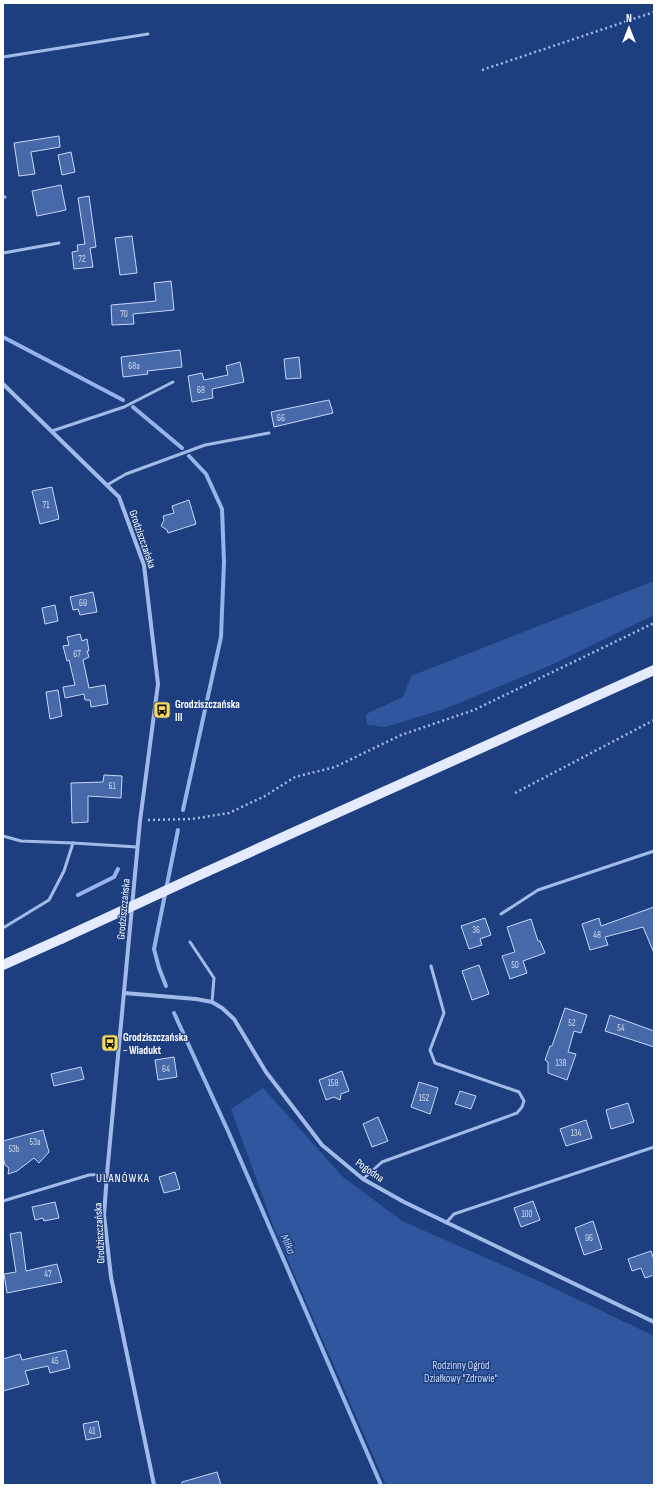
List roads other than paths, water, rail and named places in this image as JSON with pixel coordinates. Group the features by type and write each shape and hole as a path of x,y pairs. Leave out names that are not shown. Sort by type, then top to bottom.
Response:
{"main road":[{"path":"3,965 654,670"}],"street":[{"name":"Grodziszczańska","path":"3,384 119,497 144,565 158,684 137,847 104,1215 111,1277 154,1485"},
{"name":"Pogodna","path":"124,994 196,999 212,1002 222,1008 234,1019 266,1072 322,1145 363,1179 446,1223 654,1322"}],"lane":[{"path":"3,56 148,34"},
{"path":"3,253 59,243"},
{"path":"52,431 124,407 173,382"},
{"path":"107,485 126,474 205,445 269,432"},
{"path":"3,836 21,841 137,847"},
{"path":"3,928 49,900 64,871 73,843"},
{"path":"501,914 538,890 654,851"},
{"path":"190,942 214,978 212,1002"},
{"path":"363,1179 382,1162 517,1113 522,1107 524,1101 519,1092 435,1063 430,1050 444,1013 431,966"},
{"path":"446,1223 454,1214 654,1147"},
{"path":"3,1202 89,1175 107,1174"}],"waterway":[{"path":"3,337 123,400"},
{"path":"133,407 182,448"},
{"path":"183,810 221,637 224,562 222,509 206,474 189,456"},
{"path":"166,986 154,949 178,830"},
{"path":"78,895 114,877 118,869"},
{"name":"Miłka","path":"174,1013 228,1131 381,1485"}],"place":[{"name":"Grodziszczańska III","path":"162,710"},
{"name":"Grodziszczańska - Wiadukt","path":"110,1043"}],"district":[{"name":"ULANÓWKA","path":"123,1178"}],"park label":[{"name":"Rodzinny Ogród Działkowy \"Zdrowie\"","path":"461,1371"}]}
